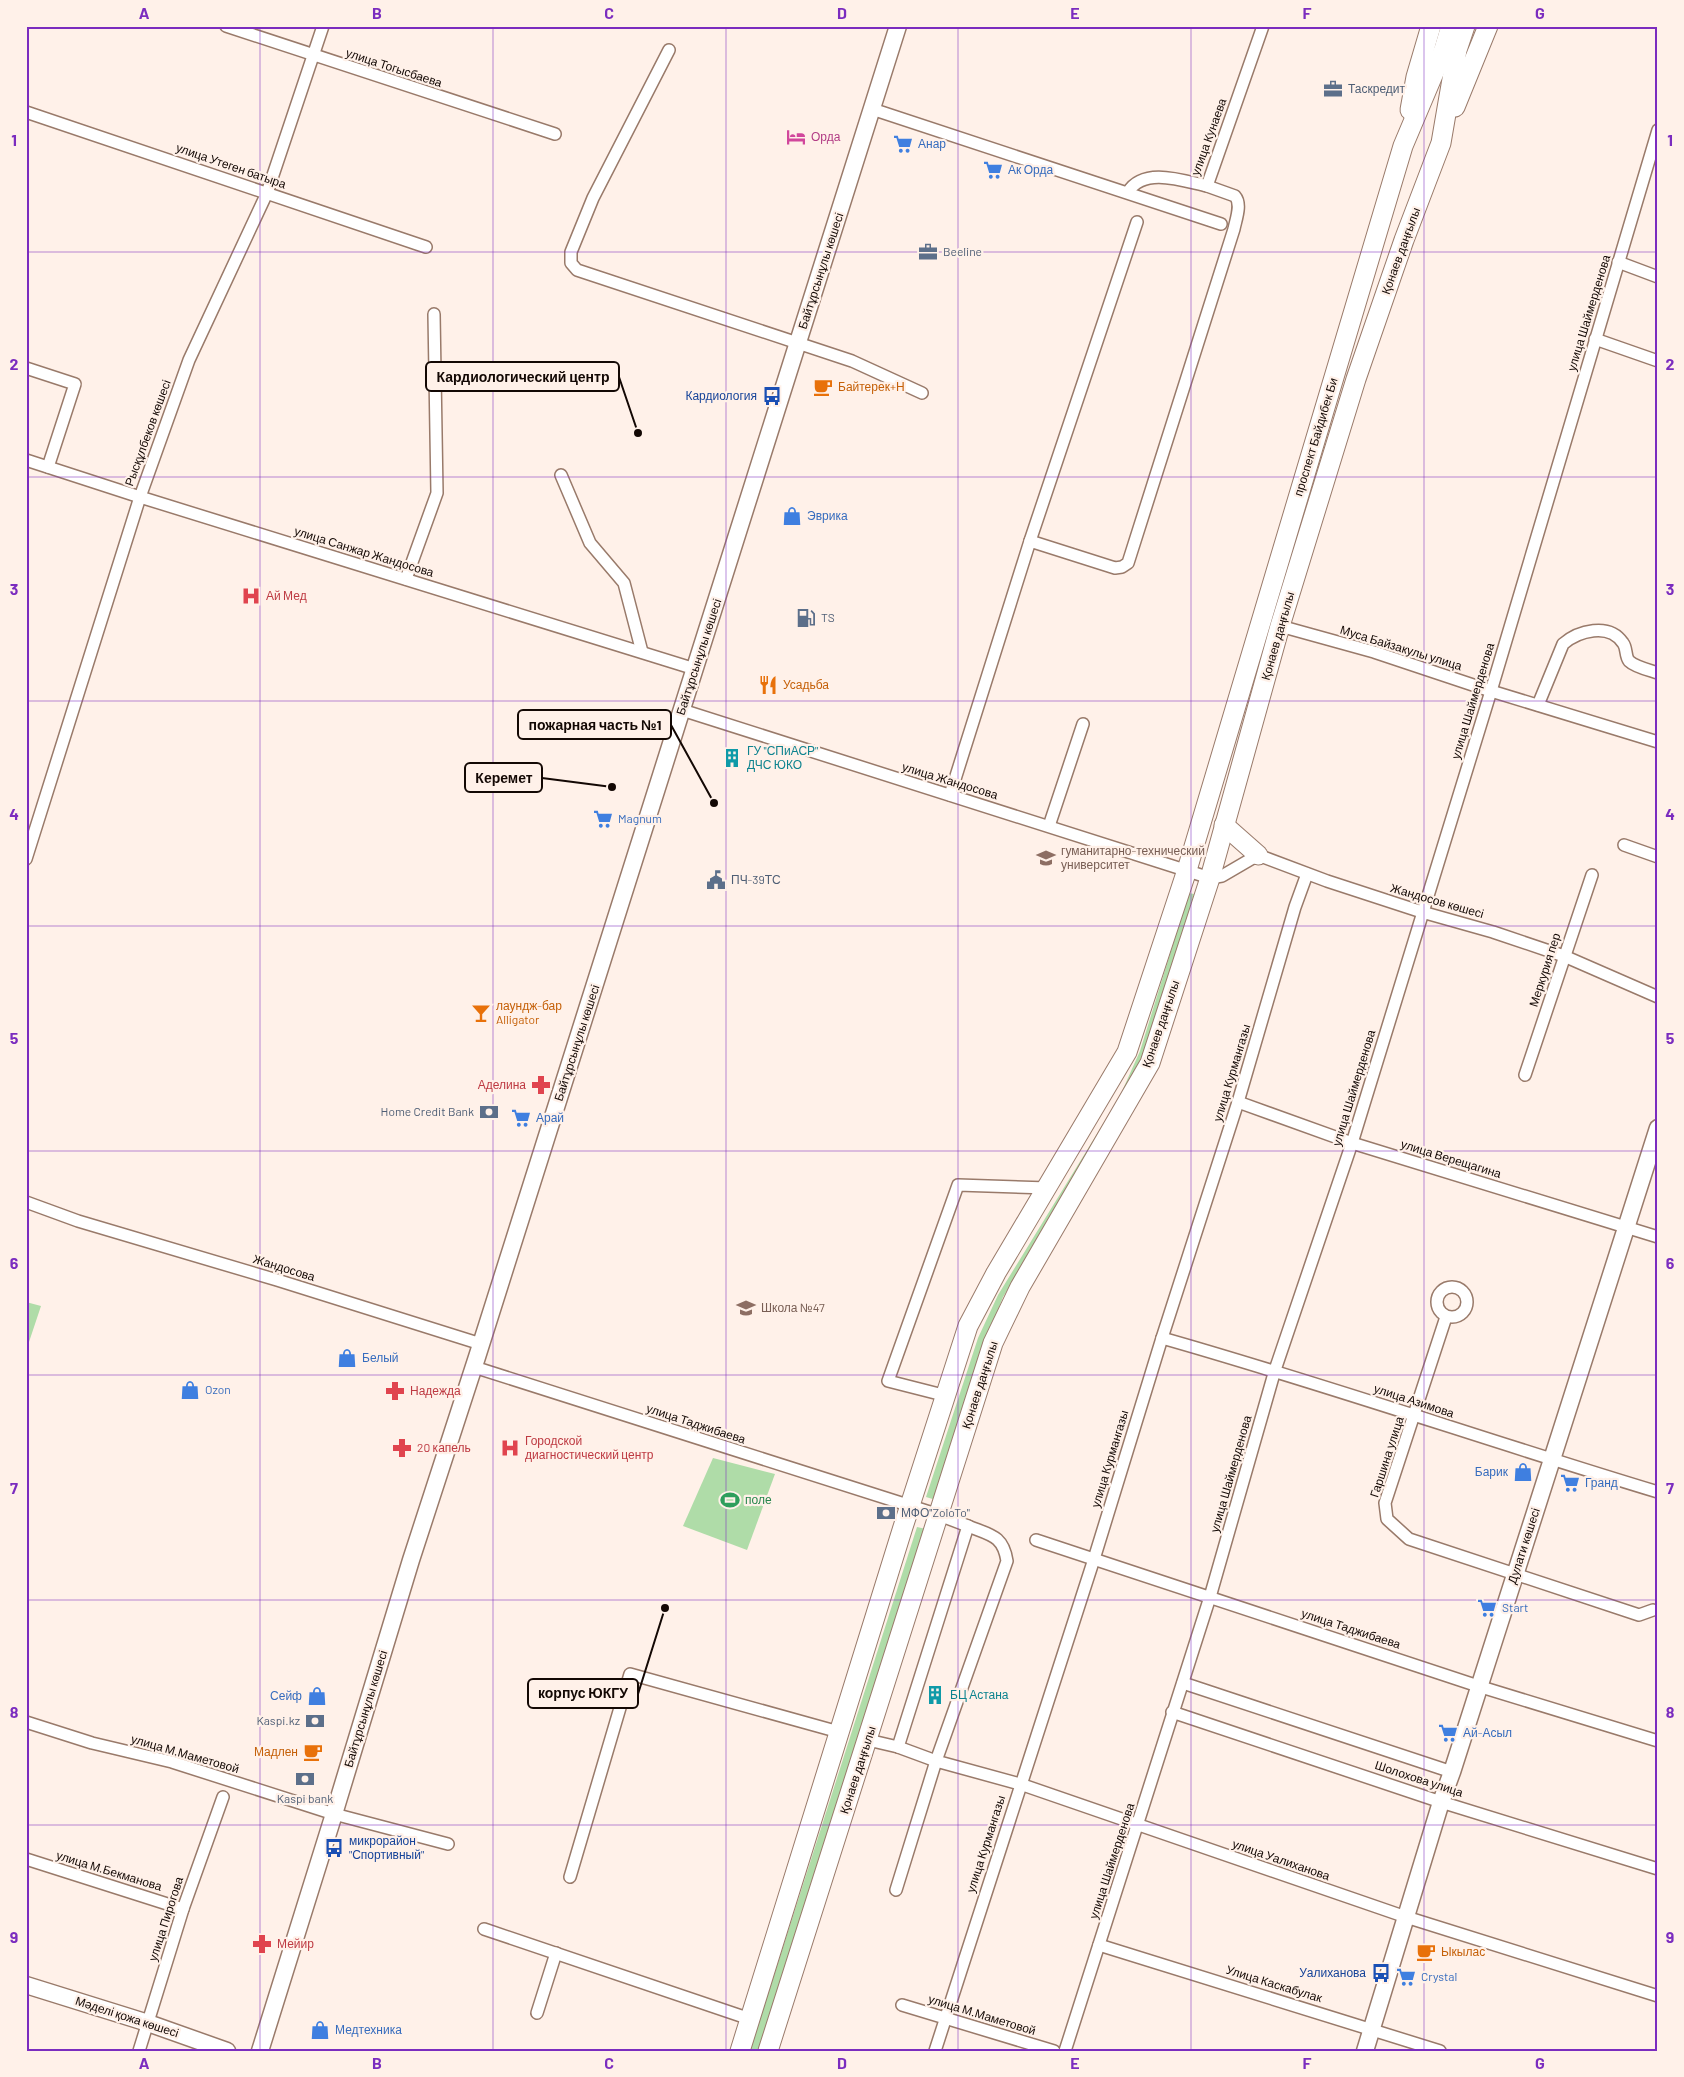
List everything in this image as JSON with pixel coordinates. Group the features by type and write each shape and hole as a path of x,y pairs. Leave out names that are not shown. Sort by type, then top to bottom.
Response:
{"main road":[{"name":"Байтұрсынұлы көшесі","path":"260,2051 411,1560 474,1367 898,26"},
{"path":"1403,146 1416,77 1431,26"},
{"name":"проспект Байдибек Би","path":"1193,852 1403,146 1444,49 1451,26"},
{"name":"Қонаев даңғылы","path":"768,2051 993,1343 1020,1287 1150,1063 1210,878 1280,626 1356,379 1404,240 1441,143 1457,50 1465,26"},
{"path":"1441,143 1488,26"},
{"path":"1224,825 1258,855"},
{"name":"Қонаев даңғылы","path":"740,2051 968,1326 996,1273 1127,1052 1193,852"},
{"name":"Дулати көшесі","path":"1364,2051 1441,1802 1516,1574 1658,1128"},
{"name":"Мәделі қожа көшесі","path":"26,1985 148,2023 227,2051"}],"street":[{"name":"улица Тогысбаева","path":"226,26 555,134"},
{"name":"Рысқұлбеков көшесі","path":"26,859 140,498 189,360 267,193 322,26"},
{"name":"улица Кунаева","path":"1130,189 1144,180 1166,177 1207,186 1263,26"},
{"path":"669,50 593,198 571,252 571,263 577,270 852,361 922,394"},
{"path":"872,109 1130,189 1221,224"},
{"name":"улица Утеген батыра","path":"26,112 426,247"},
{"name":"улица Шаймерденова","path":"1065,2051 1210,1597 1275,1370 1352,1143 1491,691 1658,130"},
{"path":"1030,541 1115,568 1122,567 1128,563 1234,229 1239,204 1238,199 1235,196 1207,186"},
{"path":"950,795 1030,541 1137,222"},
{"path":"1618,262 1658,277"},
{"path":"406,579 437,493 434,314"},
{"path":"1596,339 1658,361"},
{"path":"26,368 75,384 48,467"},
{"name":"улица Санжар Жандосова","path":"26,460 140,498 695,668"},
{"path":"561,475 590,543 624,583 642,652"},
{"name":"Муса Байзакулы улица","path":"1280,626 1374,652 1538,706 1658,742"},
{"path":"1538,706 1563,644 1582,633 1604,632 1613,635 1625,645 1627,659 1631,663 1658,673"},
{"name":"улица Жандосова","path":"682,710 1210,878"},
{"path":"1049,826 1083,724"},
{"path":"1624,844 1658,857"},
{"path":"1210,878 1222,876 1258,855"},
{"name":"Жандосов көшесі","path":"1258,855 1307,874 1422,912 1494,932 1564,956 1658,997"},
{"name":"улица Курмангазы","path":"935,2051 1094,1559 1162,1338 1238,1102 1307,874"},
{"name":"Меркурия пер","path":"1525,1075 1592,875"},
{"name":"улица Верещагина","path":"1238,1102 1352,1143 1658,1238"},
{"path":"947,1396 888,1381 958,1185 1048,1188"},
{"name":"Жандосова","path":"26,1202 78,1221 277,1280 480,1344"},
{"name":"Гаршина улица","path":"1446,1317 1385,1503 1387,1519 1409,1539 1516,1574"},
{"name":"улица Азимова","path":"1162,1338 1275,1370 1552,1460 1658,1492"},
{"name":"улица Таджибаева","path":"474,1367 939,1515 1000,1539 1005,1548 1007,1561 936,1761"},
{"path":"898,1747 968,1526"},
{"name":"улица Таджибаева","path":"1036,1540 1478,1686 1658,1741"},
{"path":"1516,1574 1639,1615 1653,1610"},
{"path":"570,1877 630,1674 839,1732"},
{"name":"Шолохова улица","path":"1183,1683 1452,1772"},
{"name":"Шолохова улица","path":"1172,1712 1441,1802 1658,1869"},
{"name":"улица М.Маметовой","path":"26,1722 92,1743 172,1762 334,1814 448,1844"},
{"name":"улица Уалиханова","path":"868,1740 898,1747 936,1761 1020,1784 1406,1918 1658,1996"},
{"path":"896,1890 936,1761"},
{"name":"улица Пирогова","path":"139,2051 183,1908 223,1797"},
{"name":"улица М.Бекманова","path":"26,1859 183,1908"},
{"path":"484,1929 750,2019"},
{"name":"Улица Каскабулак","path":"1099,1945 1440,2051"},
{"path":"537,2012 556,1953"},
{"name":"улица М.Маметовой","path":"902,2005 1054,2051"}],"green space":[{"path":"1189,893 1194,894 1145,1053 1123,1100 1003,1297 986,1340 936,1500 926,1497 978,1338 998,1295 1119,1098 1140,1051"},
{"path":"26,1302 41,1306 26,1351"},
{"name":"поле","path":"713,1458 775,1474 747,1550 683,1526"},
{"path":"917,1527 926,1529 759,2051 750,2051"}],"place":[{"name":"Таскредит","path":"1333,89"},
{"name":"Орда","path":"796,137"},
{"name":"Анар","path":"903,144"},
{"name":"Ак Орда","path":"993,170"},
{"name":"Beeline","path":"928,252"},
{"name":"Байтерек+Н","path":"823,387"},
{"name":"Кардиология","path":"772,396"},
{"name":"Кардиологический центр","path":"638,433"},
{"name":"Эврика","path":"792,516"},
{"name":"Ай Мед","path":"251,596"},
{"name":"TS","path":"806,618"},
{"name":"Усадьба","path":"768,685"},
{"name":"ГУ \"СПиАСР\" ДЧС ЮКО","path":"732,758"},
{"name":"Керемет","path":"612,787"},
{"name":"пожарная часть №1","path":"714,803"},
{"name":"Magnum","path":"603,819"},
{"name":"гуманитарно-технический университет","path":"1046,858"},
{"name":"ПЧ-39ТС","path":"716,880"},
{"name":"лаундж-бар Alligator","path":"481,1013"},
{"name":"Аделина","path":"541,1085"},
{"name":"Home Credit Bank","path":"489,1112"},
{"name":"Арай","path":"521,1118"},
{"name":"Школа №47","path":"746,1308"},
{"name":"Белый","path":"347,1358"},
{"name":"Ozon","path":"190,1390"},
{"name":"Надежда","path":"395,1391"},
{"name":"20 капель","path":"402,1448"},
{"name":"Городской диагностический центр","path":"510,1448"},
{"name":"Барик","path":"1523,1472"},
{"name":"Гранд","path":"1570,1483"},
{"name":"поле","path":"730,1500"},
{"name":"МФО\"ZoloTo\"","path":"886,1513"},
{"name":"корпус ЮКГУ","path":"665,1608"},
{"name":"Start","path":"1487,1608"},
{"name":"БЦ Астана","path":"935,1695"},
{"name":"Сейф","path":"317,1696"},
{"name":"Kaspi.kz","path":"315,1721"},
{"name":"Ай-Асыл","path":"1448,1733"},
{"name":"Мадлен","path":"313,1752"},
{"name":"Kaspi bank","path":"305,1779"},
{"name":"микрорайон \"Спортивный\"","path":"334,1848"},
{"name":"Мейир","path":"262,1944"},
{"name":"Ыкылас","path":"1426,1952"},
{"name":"Уалиханова","path":"1381,1973"},
{"name":"Crystal","path":"1406,1977"},
{"name":"Медтехника","path":"320,2030"}]}
